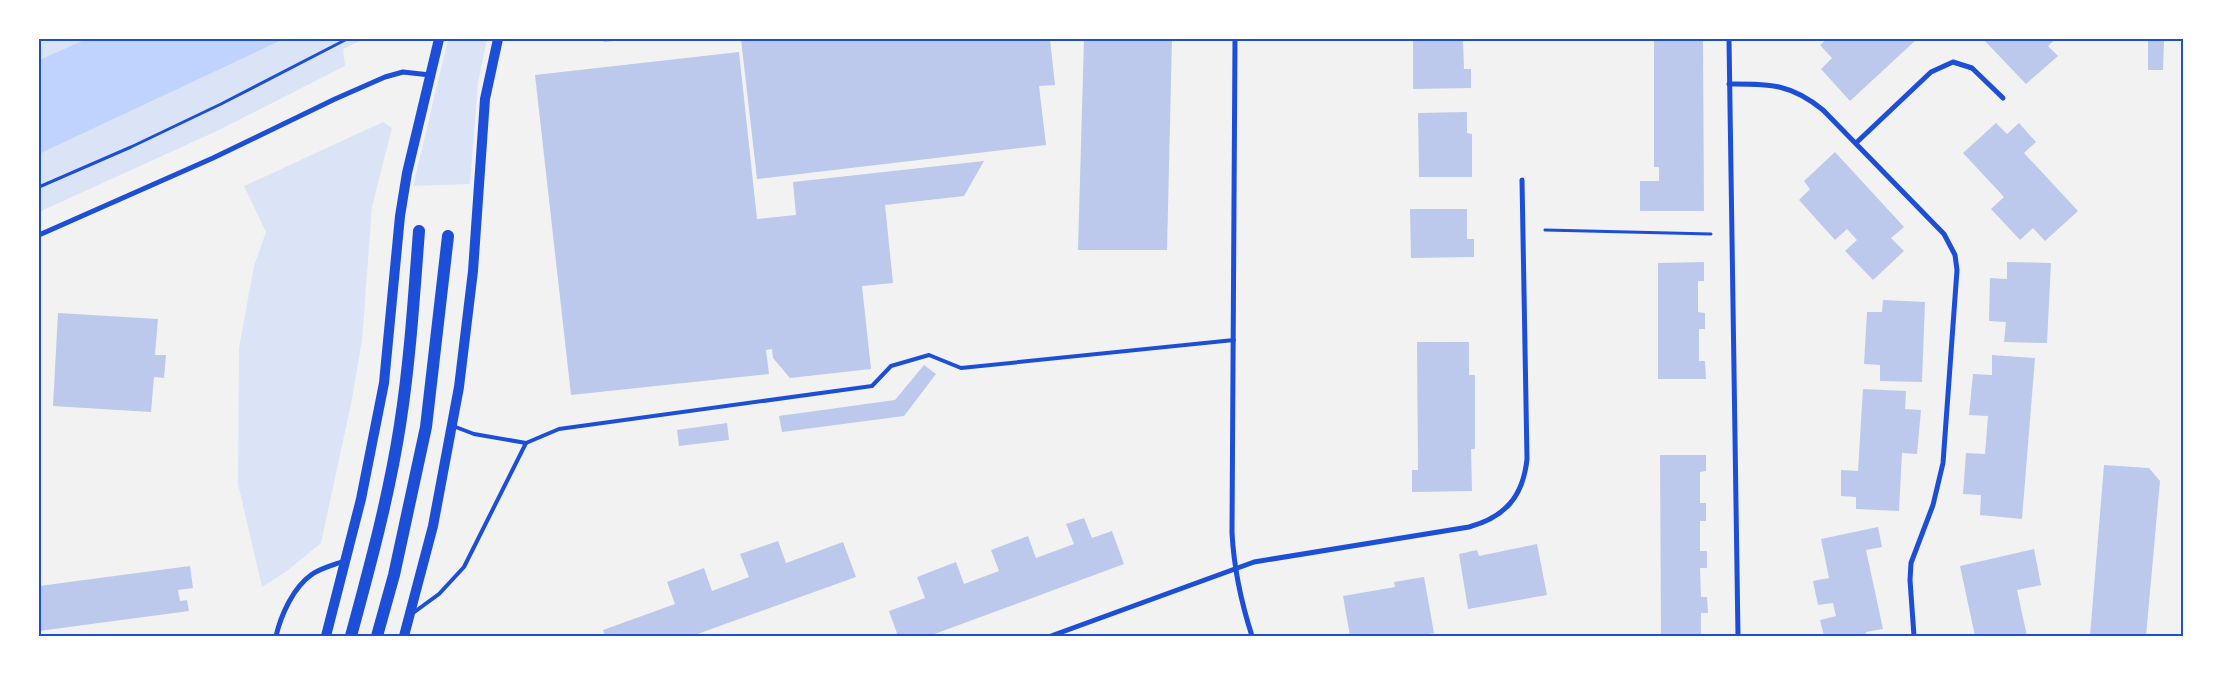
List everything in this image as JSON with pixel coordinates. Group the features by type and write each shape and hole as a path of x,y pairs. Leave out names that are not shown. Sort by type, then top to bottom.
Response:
{"main road":[{"path":"326,636 361,499 384,383 400,216 407,173 439,39"},
{"path":"404,636 433,526 453,426 473,272 485,99 498,39"},
{"path":"352,636 389,487 400,426 410,358 419,232"},
{"path":"377,636 394,576 426,427 448,236"}],"street":[{"path":"1235,39 1232,516 1234,570 1252,636"},
{"path":"1729,39 1738,636"},
{"path":"1856,143 1931,72 1953,62 1972,68 2003,98"},
{"path":"39,235 213,158 385,77 403,72 431,75"},
{"path":"1729,84 1771,84 1796,91 1823,110 1944,234 1955,255 1957,270 1943,463 1933,505 1911,563 1910,580 1914,636"},
{"path":"1051,636 1268,559 1469,527 1486,522 1500,514 1511,503 1520,488 1526,473 1527,459 1522,180"},
{"path":"276,636 287,606 298,589 312,574 345,561"}],"lane":[{"path":"453,426 474,434 526,442 559,429 872,386 891,366 929,355 962,368 1234,340"},
{"path":"409,616 439,594 464,567 526,442"}],"path":[{"path":"39,187 131,148 212,109 347,39"},
{"path":"1523,230 1732,235"}],"shaded area":[{"path":"39,39 86,39 39,60"},
{"path":"284,39 364,39 343,49 345,66 217,131 39,212 39,154"},
{"path":"448,39 487,39 478,83 470,184 413,186"},
{"path":"383,122 392,128 372,207 362,340 351,404 321,543 287,571 262,587 238,484 239,348 254,266 266,232 244,186"}],"water":[{"path":"86,39 284,39 39,154 39,60"}],"building":[{"path":"597,39 622,39 622,40 605,42"},
{"path":"741,39 1050,39 1055,85 1039,86 1046,145 757,179"},
{"path":"1084,39 1172,39 1167,250 1078,250"},
{"path":"1413,39 1463,39 1464,69 1471,69 1471,88 1413,89"},
{"path":"1654,39 1703,39 1704,211 1640,211 1640,181 1659,181 1659,167 1654,167"},
{"path":"1827,39 1917,39 1850,101 1821,69 1832,58 1820,45"},
{"path":"1983,39 2056,39 2048,46 2058,56 2026,84"},
{"path":"2148,41 2164,41 2163,70 2148,70"},
{"path":"739,52 757,219 796,215 793,182 984,161 964,196 885,205 893,283 862,286 871,369 790,378 773,358 772,349 766,350 769,374 571,395 535,75"},
{"path":"1467,112 1467,133 1472,134 1472,177 1419,177 1418,113"},
{"path":"1996,123 2007,134 2019,123 2036,142 2024,153 2078,211 2045,241 2033,228 2020,240 1991,209 2004,197 1963,153"},
{"path":"1835,152 1904,227 1891,238 1904,251 1873,280 1845,251 1857,240 1847,229 1835,240 1799,200 1810,189 1804,181"},
{"path":"1410,209 1467,209 1467,239 1474,239 1474,257 1411,258"},
{"path":"1704,262 1704,281 1698,281 1698,312 1705,313 1705,329 1699,329 1699,361 1705,361 1706,379 1658,379 1658,263"},
{"path":"2007,262 2051,263 2047,343 2004,342 2006,322 1989,321 1990,278 2007,279"},
{"path":"1883,300 1925,302 1922,382 1880,381 1880,365 1864,364 1867,312 1882,312"},
{"path":"58,313 158,319 155,355 166,355 164,378 154,377 151,412 53,406"},
{"path":"1417,342 1469,342 1469,375 1475,375 1475,449 1471,449 1472,491 1412,492 1412,470 1418,470"},
{"path":"1992,355 2035,358 2022,519 1980,515 1981,495 1963,494 1966,453 1985,454 1988,416 1969,415 1973,374 1992,375"},
{"path":"924,365 936,374 904,416 782,432 779,416 895,400"},
{"path":"1863,389 1906,391 1905,409 1921,410 1917,454 1902,453 1899,511 1856,509 1856,497 1841,496 1841,470 1858,471"},
{"path":"727,423 729,440 679,446 677,430"},
{"path":"1660,455 1706,455 1706,471 1700,472 1700,503 1706,503 1706,521 1700,521 1700,551 1707,551 1707,568 1700,568 1701,597 1707,597 1708,613 1701,613 1701,636 1661,636"},
{"path":"2104,465 2149,468 2160,481 2146,636 2090,636"},
{"path":"1084,518 1092,538 1112,531 1124,564 929,636 898,636 889,611 925,598 917,577 956,562 964,584 999,571 991,550 1028,536 1036,558 1074,544 1066,524"},
{"path":"1878,527 1882,547 1866,550 1883,629 1866,632 1867,636 1824,636 1820,620 1836,616 1833,603 1818,605 1813,581 1829,578 1821,539"},
{"path":"778,541 786,563 843,542 856,577 692,636 605,636 603,630 675,604 667,582 704,568 712,591 749,577 740,554"},
{"path":"1537,544 1547,595 1468,609 1459,554 1477,550 1479,556"},
{"path":"2034,549 2041,585 2017,590 2027,636 1975,636 1960,566"},
{"path":"190,566 193,588 178,590 180,601 187,600 189,611 39,631 39,586"},
{"path":"1424,577 1434,633 1417,636 1350,636 1343,596 1395,587 1394,582"}]}
